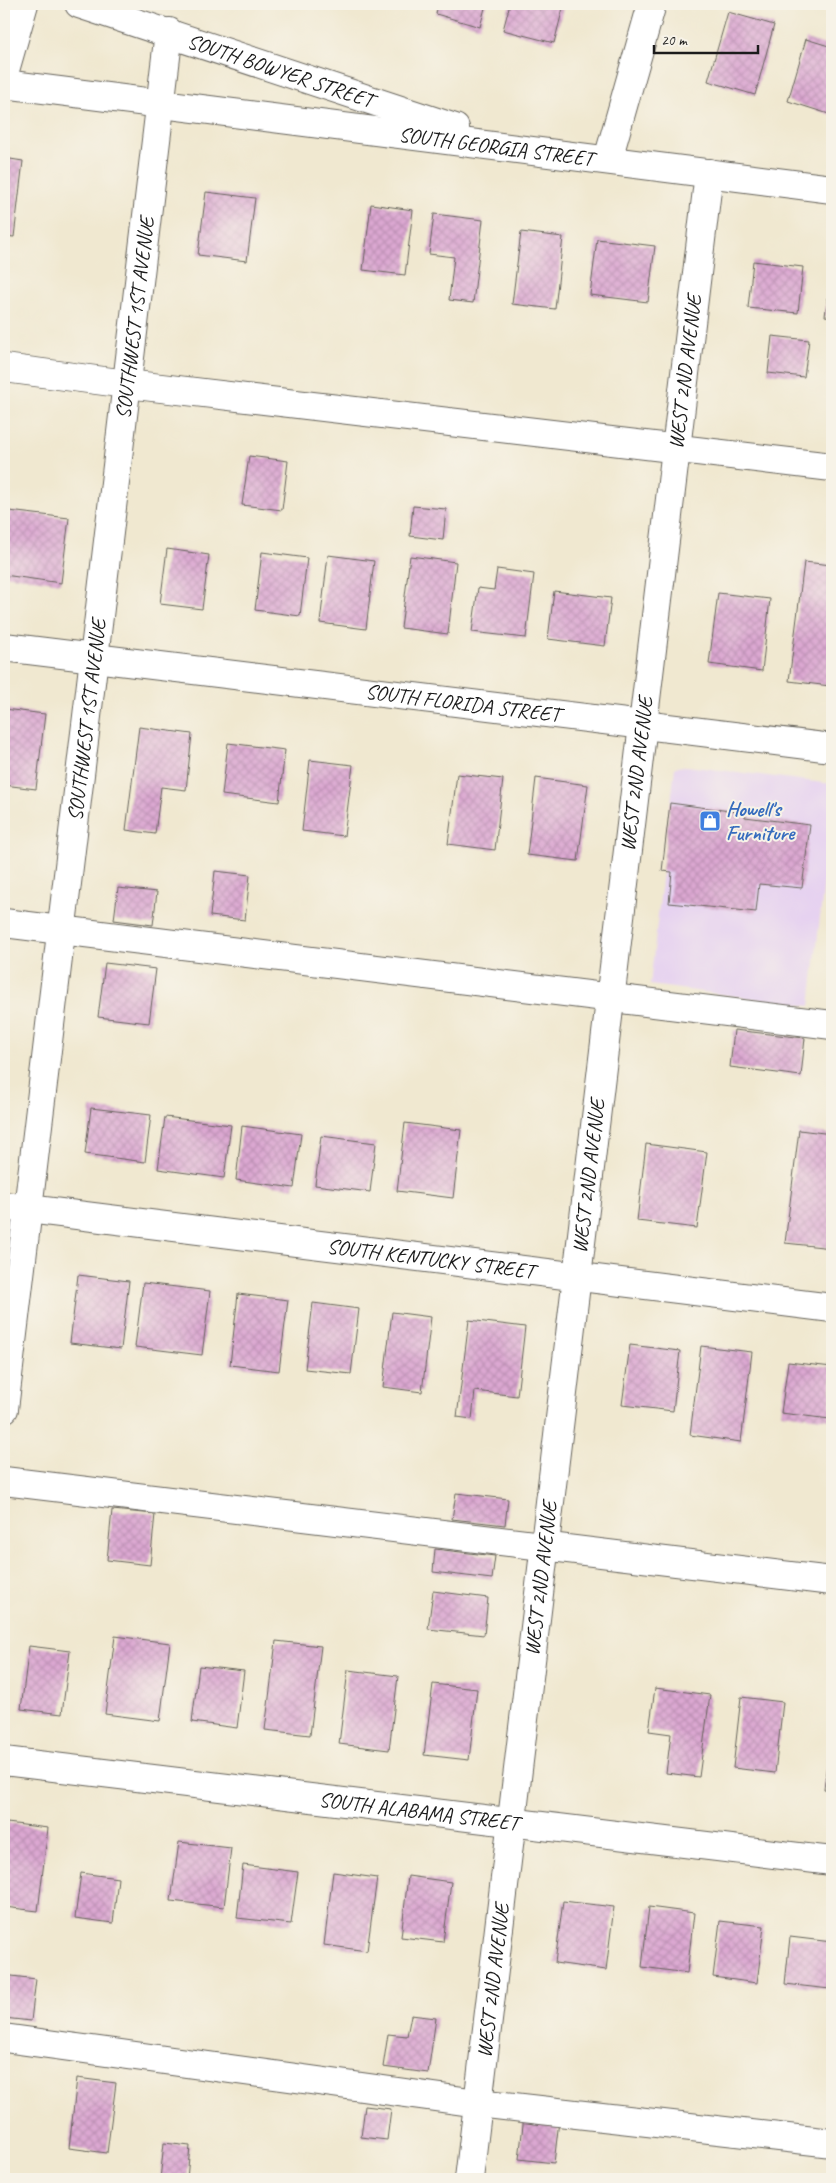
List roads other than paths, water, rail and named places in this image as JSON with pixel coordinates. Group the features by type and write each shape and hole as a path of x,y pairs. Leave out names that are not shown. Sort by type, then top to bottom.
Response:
{"street":[{"path":"4,74 24,4"},
{"name":"SOUTH BOWYER STREET","path":"79,4 169,32 512,147"},
{"path":"608,159 652,4"},
{"name":"SOUTHWEST 1ST AVENUE","path":"4,1409 16,1207 62,929 169,32"},
{"name":"SOUTH GEORGIA STREET","path":"4,84 608,159 832,189"},
{"name":"WEST 2ND AVENUE","path":"469,2179 578,1276 641,725 709,173"},
{"path":"4,368 832,467"},
{"name":"SOUTH FLORIDA STREET","path":"4,647 832,748"},
{"path":"4,923 610,996 832,1025"},
{"name":"SOUTH KENTUCKY STREET","path":"16,1207 832,1308"},
{"path":"4,1481 832,1581"},
{"name":"SOUTH ALABAMA STREET","path":"4,1761 832,1861"},
{"path":"4,2038 478,2103 832,2143"}],"place":[{"name":"Howell's Furniture","path":"710,821"}]}
